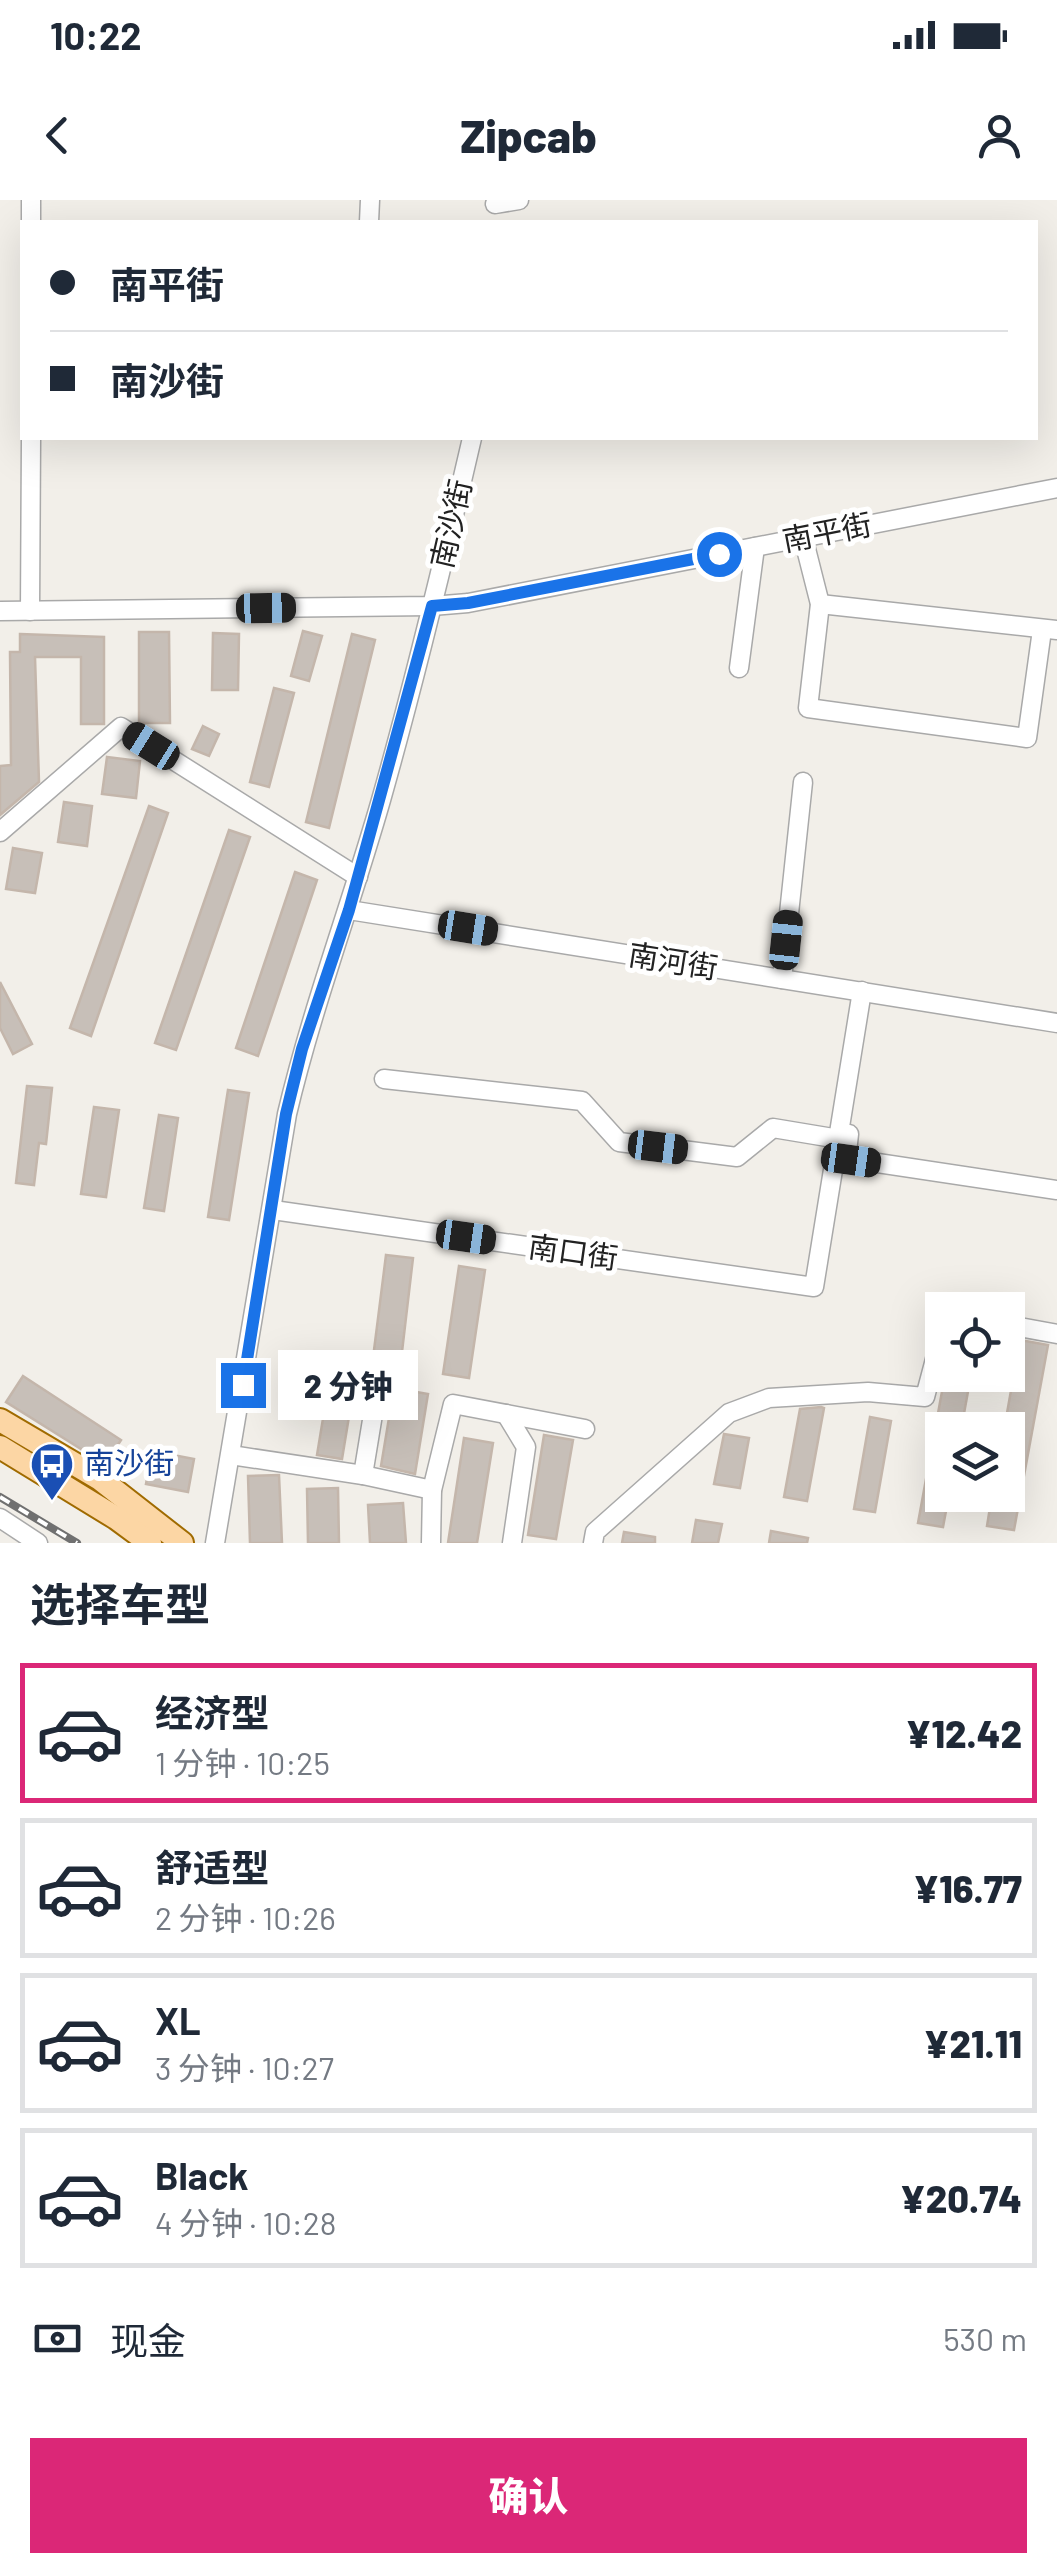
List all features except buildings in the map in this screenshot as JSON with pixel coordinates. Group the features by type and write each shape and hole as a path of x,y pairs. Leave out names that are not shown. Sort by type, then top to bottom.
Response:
{"main road":[{"path":"0,1420 100,1479 182,1543"},
{"path":"0,1447 150,1543"}],"street":[{"path":"495,209 519,200"},
{"path":"30,611 31,440"},
{"name":"南沙街","path":"215,1543 286,1114 302,1049 358,878 432,606 472,440"},
{"name":"南平街","path":"0,611 468,603 1057,488"},
{"path":"803,538 820,604 808,708 1027,738 1050,630 820,604"},
{"path":"739,668 755,547"},
{"path":"0,832 121,728 358,878"},
{"path":"782,979 803,782"},
{"name":"南河街","path":"349,910 1057,1023"},
{"path":"384,1079 582,1100 619,1142 737,1156 773,1128 839,1139 862,991"},
{"path":"850,1068 857,1082 846,1152 851,1160 1057,1190"},
{"name":"南口街","path":"273,1210 814,1287 839,1139"},
{"path":"1025,1328 1057,1334"},
{"path":"363,1475 378,1390"},
{"path":"593,1543 595,1532 729,1413 768,1398 868,1392 924,1397 925,1392"},
{"path":"432,1543 432,1490 452,1404 585,1429"},
{"path":"506,1414 526,1447 512,1543"},
{"path":"231,1455 432,1490"},
{"path":"0,1518 38,1543"}],"railway":[{"path":"0,1497 77,1543"}],"place":[{"name":"南沙街","path":"52,1502"}],"route":[{"path":"243,1385 286,1114 302,1049 382,797 432,606 468,603 719,554"}]}
